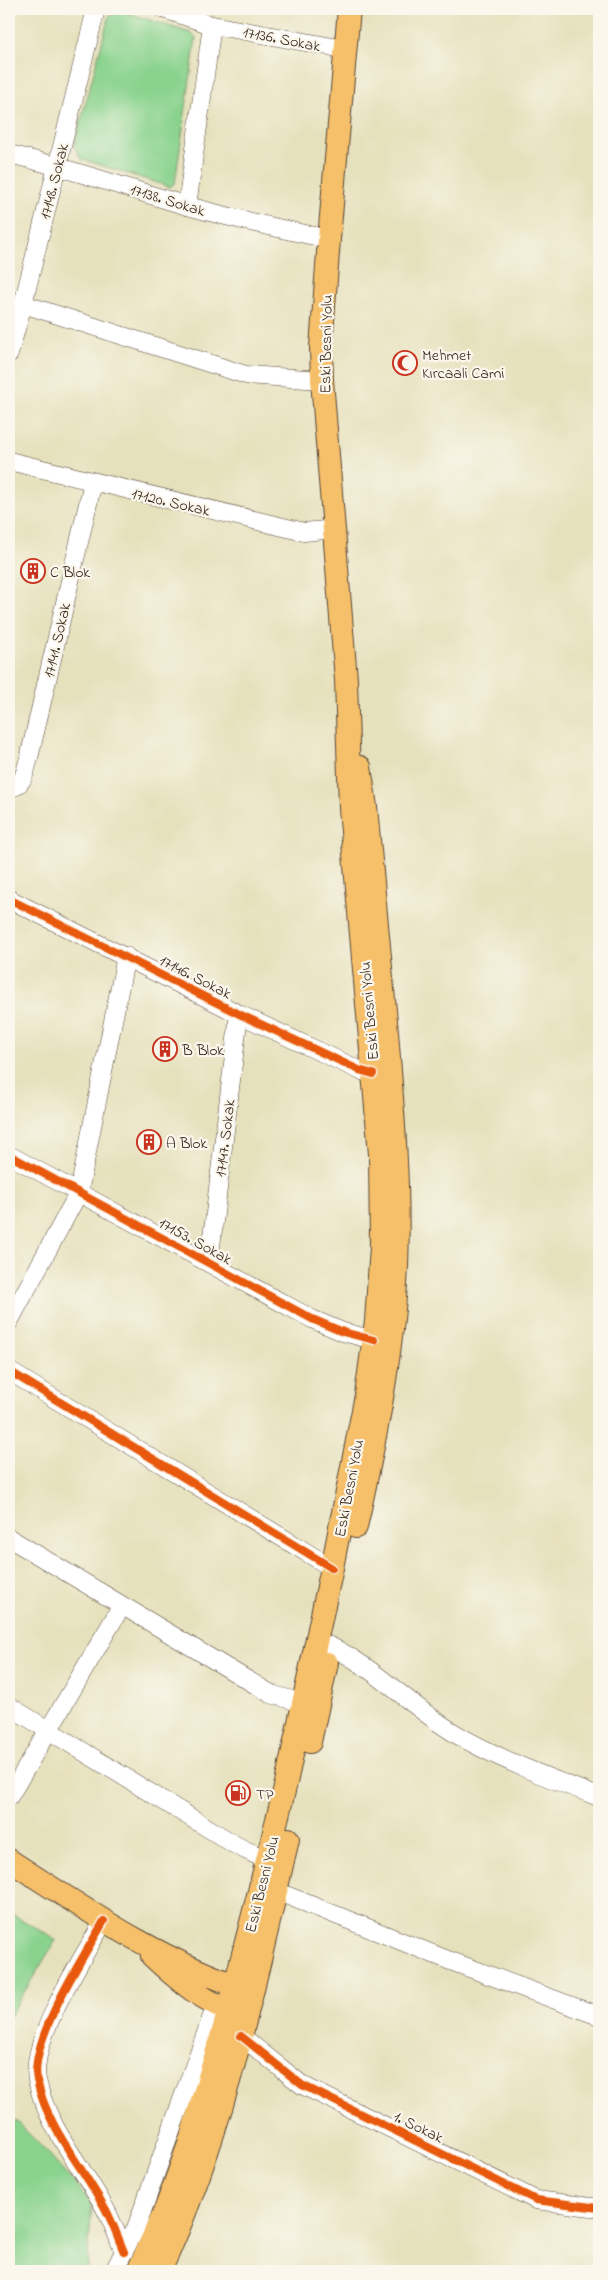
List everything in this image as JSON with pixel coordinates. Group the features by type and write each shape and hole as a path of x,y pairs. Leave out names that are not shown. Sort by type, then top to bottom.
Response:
{"main road":[{"name":"Eski Besni Yolu","path":"244,1988 267,1860 286,1784 363,1413 374,1340 379,1284 380,1154 350,808 346,680 321,347 348,9"},
{"name":"Eski Besni Yolu","path":"138,2271 178,2177 276,1891 383,1398 394,1304 398,1228 395,1134 366,807 346,680"},
{"path":"9,1860 132,1939 218,1980 244,1988"},
{"path":"132,1939 183,1985 233,2018"},
{"name":"Eski Besni Yolu","path":"160,2271 200,2175 233,2018"}],"street":[{"name":"17148. Sokak","path":"9,354 96,9"},
{"name":"17136. Sokak","path":"163,9 212,25 344,50"},
{"path":"187,206 212,25"},
{"name":"17138. Sokak","path":"9,154 57,165 187,206 257,225 329,239"},
{"path":"23,304 246,375 322,380"},
{"name":"17120. Sokak","path":"9,461 304,532 335,529"},
{"name":"17141. Sokak","path":"9,788 17,787 21,784 29,758 93,482"},
{"name":"17146. Sokak","path":"9,898 239,1014 359,1070 373,1074"},
{"path":"12,1310 79,1192 126,956"},
{"name":"17147. Sokak","path":"209,1263 239,1014"},
{"name":"17153. Sokak","path":"9,1155 312,1319 343,1332 374,1340"},
{"path":"9,1371 332,1568"},
{"path":"9,1538 271,1694 302,1703"},
{"path":"9,1797 121,1606"},
{"path":"330,1646 350,1656 410,1703 456,1734 494,1754 599,1797"},
{"path":"9,1706 237,1846 267,1860"},
{"path":"276,1891 448,1960 599,2016"},
{"path":"104,1921 53,2011 38,2060 37,2079 52,2122 107,2211 124,2252"},
{"path":"114,2271 136,2228 233,2018"},
{"name":"1. Sokak","path":"233,2018 302,2085 536,2200 599,2208"}],"green space":[{"path":"122,11 191,33 196,38 175,183 170,187 81,159 74,146 109,16"},
{"path":"9,1912 56,1940 9,2017"},
{"path":"9,2121 16,2121 49,2154 92,2204 87,2267 84,2271 9,2271"}],"cycle path":[{"path":"9,899 239,1014 359,1070 373,1074"},
{"path":"9,1155 312,1319 343,1332 374,1340"},
{"path":"9,1371 332,1568"},
{"path":"104,1921 72,1976 49,2021 41,2043 37,2063 37,2080 42,2098 57,2131 106,2210 124,2252"},
{"path":"241,2036 302,2085 536,2200 599,2208"}],"place":[{"name":"Mehmet Kırcaali Cami","path":"405,363"},
{"name":"C Blok","path":"33,571"},
{"name":"B Blok","path":"165,1049"},
{"name":"A Blok","path":"149,1142"},
{"name":"TP","path":"238,1793"}]}
